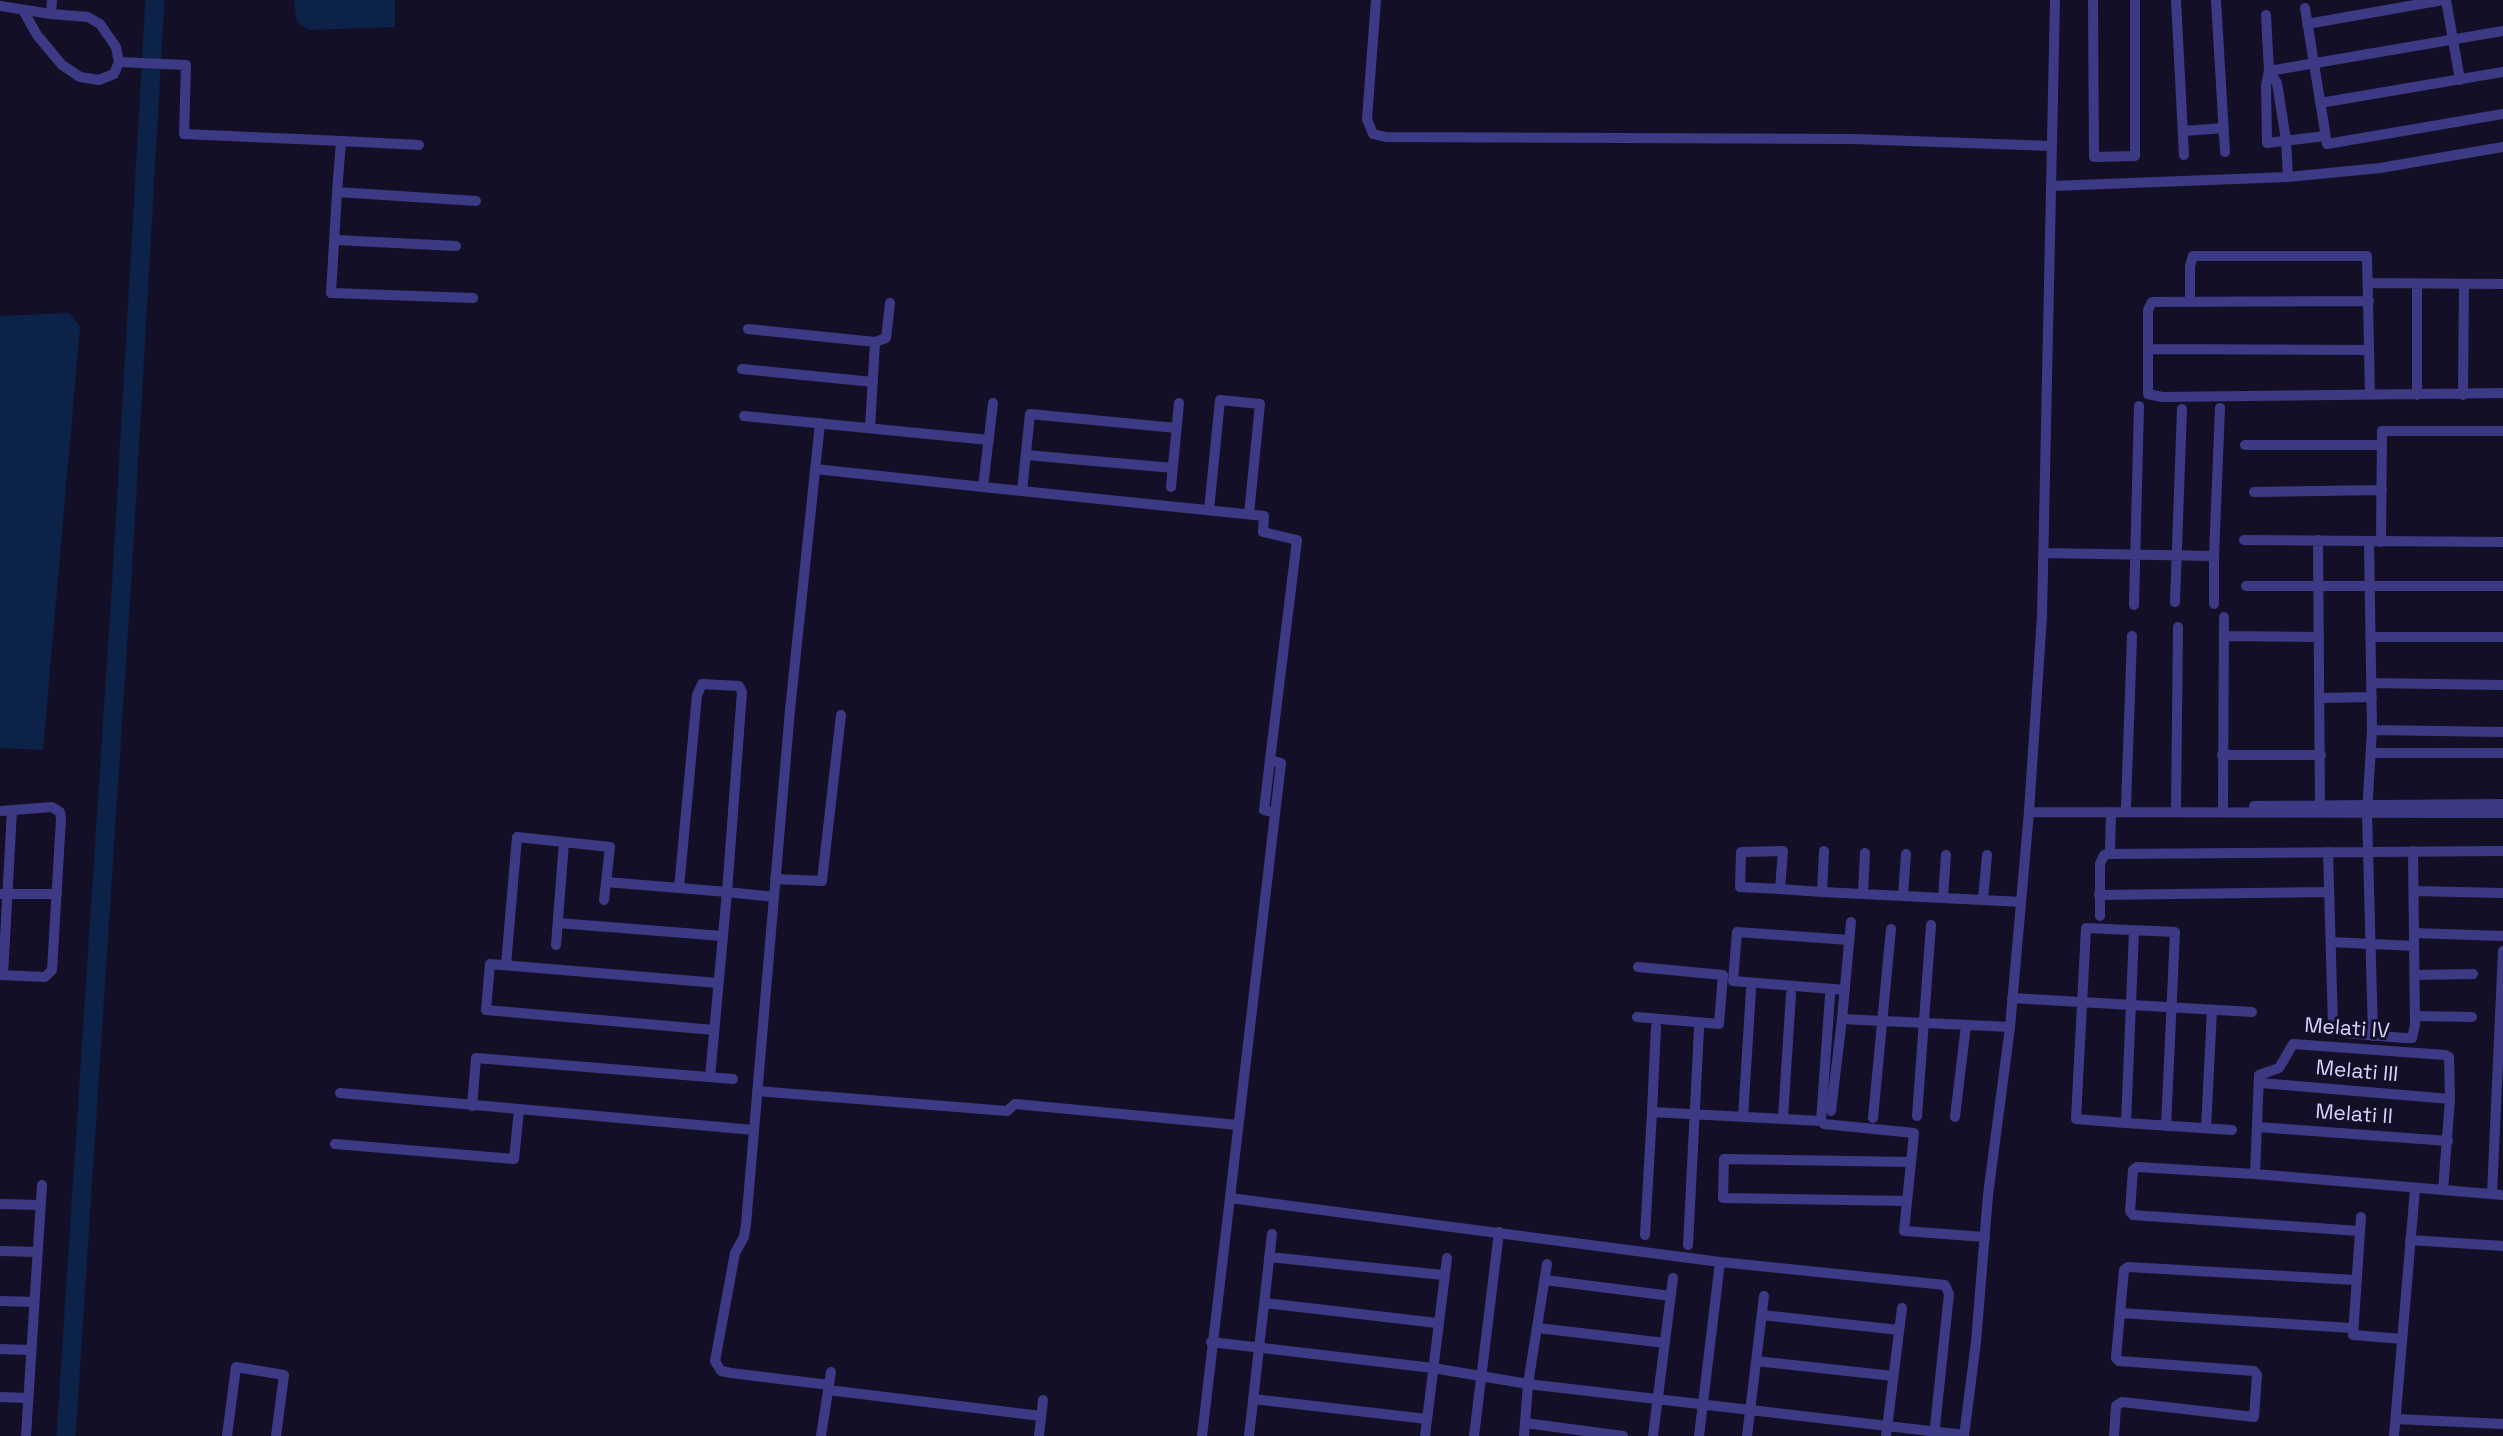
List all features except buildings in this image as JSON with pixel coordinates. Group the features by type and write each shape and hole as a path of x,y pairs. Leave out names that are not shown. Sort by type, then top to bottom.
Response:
{"street":[{"path":"51,14 52,0"},
{"path":"1376,0 1367,119 1373,134 1854,139 2052,146"},
{"path":"1211,1342 1433,1368 1528,1384 1751,1408 1886,1431 1964,1436 2010,1027 2029,809 2043,553 2054,0"},
{"path":"2094,0 2094,158 2135,156 2135,0"},
{"path":"2176,0 2184,155"},
{"path":"2216,0 2225,152"},
{"path":"2307,24 2444,0 2460,80"},
{"path":"0,6 88,17 100,24 111,37 119,62 114,74 99,80 80,78 62,65 48,49 23,10"},
{"path":"2305,8 2327,144 2503,114"},
{"path":"2266,15 2269,71 2266,85 2267,143 2325,135"},
{"path":"2269,71 2503,31"},
{"path":"119,62 186,65 184,134 419,145"},
{"path":"2269,71 2277,83 2286,140 2288,177"},
{"path":"2320,103 2503,72"},
{"path":"2183,131 2224,128"},
{"path":"341,141 331,293 473,298"},
{"path":"2052,186 2288,177 2380,168 2503,147"},
{"path":"337,192 476,201"},
{"path":"335,240 456,246"},
{"path":"2190,302 2190,266 2193,256 2367,256 2370,395"},
{"path":"2369,283 2503,284"},
{"path":"2417,284 2417,395"},
{"path":"2463,395 2464,284"},
{"path":"2369,301 2149,304 2148,394 2503,393"},
{"path":"748,329 875,342 886,338 890,303"},
{"path":"870,428 875,342"},
{"path":"2148,349 2369,350"},
{"path":"742,369 873,382"},
{"path":"1209,510 1220,400 1260,404 1249,514"},
{"path":"983,487 993,403"},
{"path":"1171,487 1179,403"},
{"path":"2134,605 2139,406"},
{"path":"2214,604 2220,408"},
{"path":"2175,602 2182,409"},
{"path":"1023,491 1030,414 1176,428"},
{"path":"744,416 989,440"},
{"path":"820,423 775,880 744,1237 736,1253 715,1361 721,1371 731,1373 1041,1416"},
{"path":"2381,542 2382,431 2503,431"},
{"path":"2245,445 2381,444"},
{"path":"1026,455 1172,468"},
{"path":"815,469 1264,516 1264,532 1297,540 1270,760 1280,763 1275,813 1202,1436"},
{"path":"2253,492 2382,490"},
{"path":"2244,540 2503,542"},
{"path":"2318,540 2320,804"},
{"path":"2369,542 2372,730 2367,809 2373,1036"},
{"path":"2043,553 2214,556"},
{"path":"2246,586 2503,586"},
{"path":"2223,806 2224,617"},
{"path":"2176,806 2178,627"},
{"path":"2126,806 2132,636"},
{"path":"2224,636 2319,637"},
{"path":"2370,637 2503,637"},
{"path":"680,888 698,687 705,683 736,685 742,692 710,1077"},
{"path":"2371,683 2503,685"},
{"path":"2320,698 2372,697"},
{"path":"775,880 822,881 841,715"},
{"path":"2372,730 2503,732"},
{"path":"2371,753 2503,753"},
{"path":"2222,755 2321,755"},
{"path":"2066,810 2126,806 2320,804 2367,809 2503,813"},
{"path":"2029,809 2111,812 2367,809 2503,804"},
{"path":"0,811 12,810 52,807 60,812 50,975 1,975 4,894 12,810"},
{"path":"2110,853 2111,812"},
{"path":"506,965 517,838 610,847 604,900"},
{"path":"556,945 564,842"},
{"path":"1780,890 1783,851 1741,852 1740,887 1780,890 2021,902"},
{"path":"1822,892 1824,851"},
{"path":"2100,916 2101,858 2110,853 2503,851"},
{"path":"2328,852 2333,1026 2346,1033 2412,1038 2415,1016 2413,852"},
{"path":"1863,894 1865,853"},
{"path":"1903,896 1906,854"},
{"path":"1943,898 1947,855"},
{"path":"1983,900 1987,855"},
{"path":"606,882 774,897"},
{"path":"2414,891 2503,893"},
{"path":"2099,895 2328,892"},
{"path":"4,894 57,894"},
{"path":"1831,1111 1851,922"},
{"path":"558,923 722,936"},
{"path":"1917,1116 1926,1023 1931,925"},
{"path":"2166,1126 2175,932 2086,928 2076,1119 2166,1126 2232,1130"},
{"path":"1873,1118 1891,929"},
{"path":"2126,1123 2134,931"},
{"path":"1733,981 1737,933 1849,940"},
{"path":"2414,933 2503,936"},
{"path":"2331,942 2414,946"},
{"path":"2359,1231 2130,1214 2133,1170 2137,1167 2255,1174 2498,1194 2503,951"},
{"path":"714,1030 486,1010 490,964 718,983"},
{"path":"1637,967 1723,975 1733,981 1845,990"},
{"path":"2414,975 2473,974"},
{"path":"1637,1017 1719,1024 1723,975"},
{"path":"1743,1117 1751,990"},
{"path":"1783,1118 1791,994"},
{"path":"1821,1121 1830,996"},
{"path":"2012,998 2252,1012"},
{"path":"2206,1128 2212,1010"},
{"path":"2415,1016 2472,1017"},
{"path":"1842,1019 2010,1027"},
{"path":"1955,1117 1966,1025"},
{"path":"1645,1236 1656,1027"},
{"path":"1688,1245 1699,1029"},
{"name":"Melati IV","path":"2261,1083 2261,1072 2274,1072 2291,1046 2296,1043 2445,1055 2449,1057 2450,1064 2450,1099"},
{"path":"472,1106 476,1058 733,1079"},
{"path":"2255,1174 2261,1083"},
{"name":"Melati III","path":"2261,1083 2450,1099"},
{"path":"757,1091 1007,1111 1015,1104 1238,1125"},
{"path":"340,1093 754,1130"},
{"path":"2443,1190 2450,1099"},
{"path":"335,1144 514,1159 519,1110"},
{"path":"1651,1112 1821,1121 1824,1124 1914,1133 1904,1231 1985,1237"},
{"name":"Melati II","path":"2258,1127 2448,1141"},
{"path":"1907,1201 1723,1198 1724,1159 1911,1162"},
{"path":"26,1436 42,1185"},
{"path":"2395,1436 2415,1189"},
{"path":"1230,1198 1720,1262 1945,1285 1949,1294 1934,1434"},
{"path":"0,1204 40,1205"},
{"path":"2361,1217 2351,1328 2358,1338 2402,1339"},
{"path":"1474,1436 1499,1232"},
{"path":"1249,1436 1272,1234"},
{"path":"2410,1240 2503,1246"},
{"path":"0,1251 36,1252"},
{"path":"1269,1257 1443,1275"},
{"path":"1425,1436 1447,1258"},
{"path":"1699,1436 1720,1262"},
{"path":"1524,1436 1528,1384 1547,1264"},
{"path":"2114,1436 2116,1406 2122,1402 2253,1417 2257,1374 2254,1371 2119,1361 2116,1358 2124,1270 2128,1267 2355,1280"},
{"path":"1653,1436 1673,1279"},
{"path":"1545,1280 1671,1296"},
{"path":"1747,1436 1765,1296"},
{"path":"0,1301 33,1302"},
{"path":"1265,1303 1437,1323"},
{"path":"1886,1431 1902,1308"},
{"path":"2120,1313 2351,1328"},
{"path":"1762,1315 1899,1330"},
{"path":"1538,1328 1665,1343"},
{"path":"0,1349 30,1350"},
{"path":"1756,1361 1894,1376"},
{"path":"227,1436 236,1367 284,1375 276,1436"},
{"path":"821,1436 831,1372"},
{"path":"0,1397 27,1398"},
{"path":"1253,1399 1427,1419"},
{"path":"1039,1436 1043,1400"},
{"path":"2396,1419 2503,1424"},
{"path":"1525,1423 1623,1436"}],"water":[{"path":"294,0 395,0 395,27 309,30 297,22"},
{"path":"69,313 80,327 43,750 0,748 0,316"}],"waterway":[{"path":"66,1436 122,577 155,0"}]}
